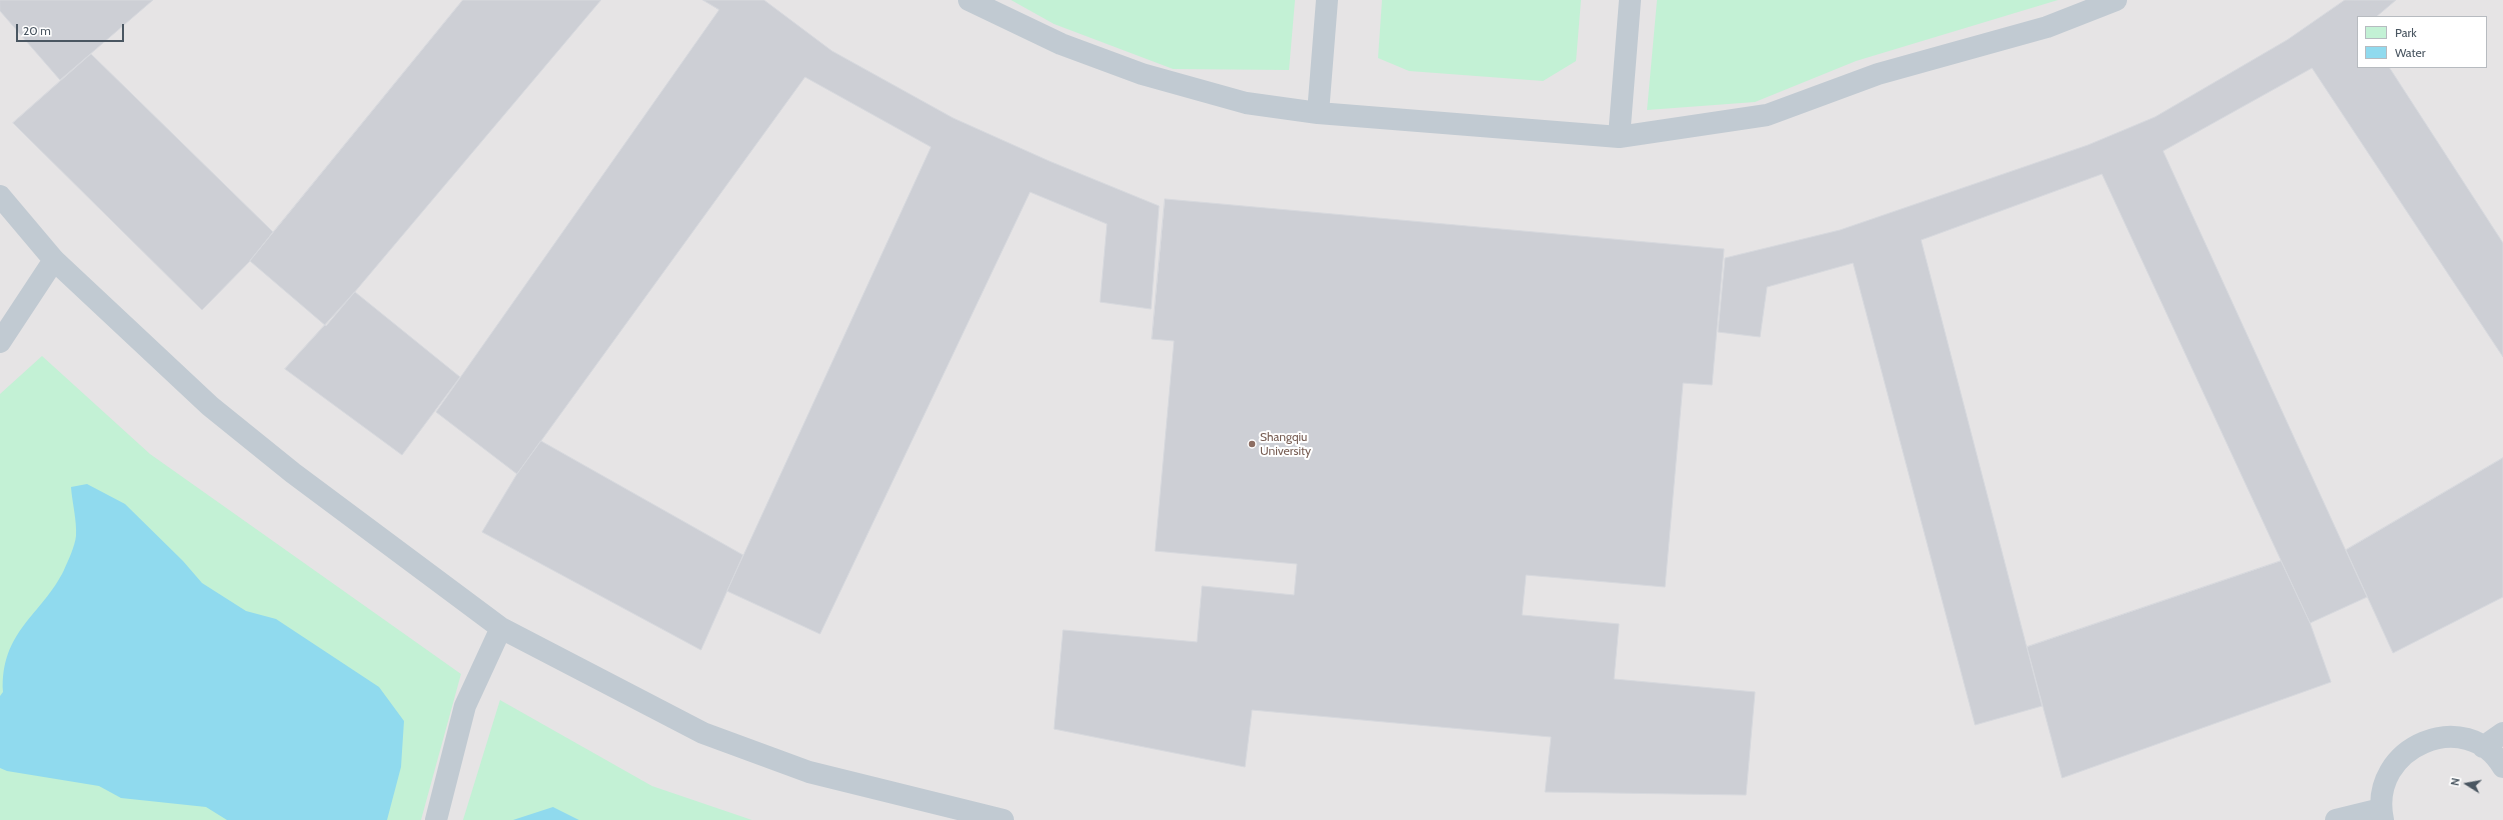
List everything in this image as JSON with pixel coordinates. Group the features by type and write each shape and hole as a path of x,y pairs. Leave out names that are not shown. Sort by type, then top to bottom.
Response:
{"lane":[{"path":"969,0 1061,44 1142,74 1246,104 1318,113 1619,137 1767,115 1878,74 2047,27 2116,0"},
{"path":"1318,113 1327,0"},
{"path":"1619,137 1630,0"},
{"path":"0,196 54,260 136,339 222,416 293,474 501,628 703,733 809,772 1003,820"},
{"path":"0,342 54,260"},
{"path":"436,820 465,706 501,628"},
{"path":"2483,747 2503,733"},
{"path":"2336,820 2382,815 2382,788 2391,769 2404,753 2423,742 2443,737 2464,739 2483,747 2500,761 2503,767"}],"shaded area":[{"name":"Shangqiu University","path":"0,0 2503,0 2503,820 0,820"}],"green space":[{"path":"1011,0 1295,0 1289,70 1173,69 1054,24"},
{"path":"1382,0 1581,0 1576,61 1543,81 1409,71 1378,58"},
{"path":"1657,0 2058,0 1856,61 1755,102 1647,110"},
{"path":"42,356 150,454 461,674 421,820 0,820 0,394"},
{"path":"500,700 652,786 752,820 463,820"}],"water":[{"path":"87,484 125,504 183,561 202,583 246,611 276,619 379,687 404,721 401,767 387,820 227,820 206,807 121,798 99,786 7,771 0,768 0,696 3,692 4,671 8,654 15,638 55,586 64,570 73,549 76,536 76,524 71,487"},
{"path":"553,807 579,820 513,820"}],"building":[{"path":"0,0 153,0 60,80 0,11"},
{"path":"463,0 601,0 326,326 250,261"},
{"path":"703,0 764,0 832,51 953,118 1049,161 1159,206 1151,309 1100,302 1107,224 1030,192 820,634 727,591 931,147 805,77 517,474 436,412 719,10"},
{"path":"2345,0 2396,0 2377,16 2357,16 2357,68 2390,68 2503,243 2503,357 2312,68 2163,151 2367,597 2310,623 2102,174 1921,240 2042,706 1975,725 1853,263 1767,287 1760,337 1718,332 1725,258 1840,230 2088,145 2155,117 2287,40"},
{"path":"91,54 273,232 250,261 202,310 13,123"},
{"path":"1165,199 1724,249 1712,385 1683,383 1665,587 1526,575 1522,615 1619,624 1614,679 1755,692 1746,795 1545,792 1551,737 1252,710 1245,767 1054,729 1063,630 1197,642 1202,586 1294,595 1297,564 1155,551 1174,341 1152,339"},
{"path":"355,292 460,377 402,455 285,369"},
{"path":"541,441 743,555 701,650 482,532 517,474"},
{"path":"2503,458 2503,597 2393,653 2346,550"},
{"path":"2281,561 2310,623 2331,682 2062,778 2027,647"}],"place":[{"name":"Shangqiu University","path":"1252,444"}]}
